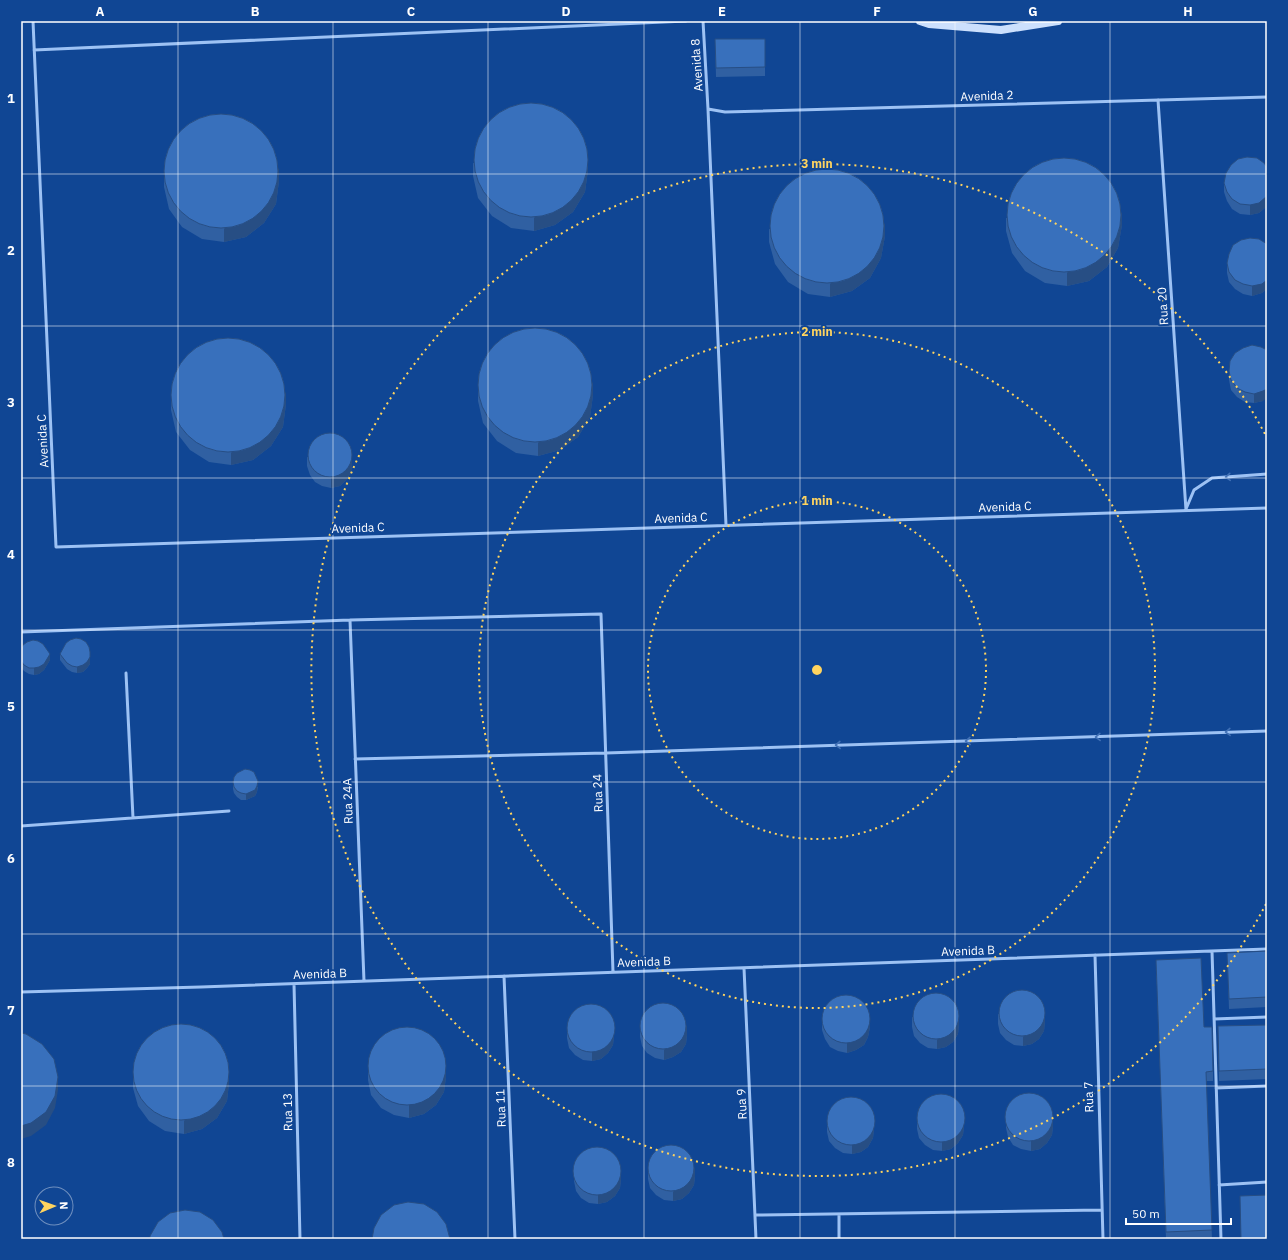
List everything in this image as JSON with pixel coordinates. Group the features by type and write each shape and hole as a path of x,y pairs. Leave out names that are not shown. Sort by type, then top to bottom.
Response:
{"main road":[{"path":"920,21 929,24 1001,30 1058,21"}],"lane":[{"name":"Avenida C","path":"33,21 56,547 1267,508"},
{"path":"34,50 686,21"},
{"name":"Avenida 8","path":"703,21 726,525"},
{"name":"Avenida 2","path":"708,109 725,112 1267,97"},
{"name":"Rua 20","path":"1158,100 1186,510"},
{"path":"1186,510 1194,490 1212,478 1267,474"},
{"name":"Rua 24","path":"350,620 601,614 613,972"},
{"path":"21,632 350,620"},
{"name":"Rua 24A","path":"350,620 364,981"},
{"path":"126,673 133,818"},
{"path":"355,759 606,753 1267,731"},
{"path":"21,826 229,811"},
{"name":"Avenida B","path":"21,992 294,984 1267,949"},
{"path":"1212,951 1221,1239"},
{"name":"Rua 7","path":"1094,955 1103,1239"},
{"name":"Rua 9","path":"744,968 756,1239"},
{"name":"Rua 11","path":"504,976 515,1239"},
{"name":"Rua 13","path":"294,984 300,1239"},
{"path":"1214,1019 1267,1017"},
{"path":"1216,1088 1267,1086"},
{"path":"1219,1184 1267,1182"},
{"path":"756,1215 1101,1210"},
{"path":"839,1214 840,1239"}],"building":[{"path":"715,39 765,39 765,67 716,68"},
{"path":"531,103 553,107 563,112 579,128 584,138 588,160 584,182 579,192 563,208 553,213 531,217 509,213 499,208 483,192 478,182 474,160 478,138 483,128 499,112 509,107"},
{"path":"221,114 243,118 253,123 269,139 274,149 278,171 274,193 269,203 253,219 243,224 221,228 199,224 189,219 173,203 168,193 164,171 168,149 173,139 189,123 199,118"},
{"path":"1247,157 1257,158 1267,167 1267,196 1259,203 1250,205 1240,204 1232,199 1227,192 1224,183 1226,173 1231,165 1238,159"},
{"path":"1064,158 1086,162 1096,167 1112,183 1117,193 1121,215 1117,237 1112,247 1096,263 1086,268 1064,272 1042,268 1032,263 1016,247 1011,237 1007,215 1011,193 1016,183 1032,167 1042,162"},
{"path":"827,169 849,173 859,178 875,194 880,204 884,226 880,248 875,258 859,274 849,279 827,283 805,279 795,274 779,258 774,248 770,226 774,204 779,194 795,178 805,173"},
{"path":"1250,238 1259,239 1267,244 1267,280 1262,284 1252,286 1235,280 1229,272 1227,263 1233,245 1241,240"},
{"path":"535,328 557,332 567,337 583,353 588,363 592,385 588,407 583,417 567,433 557,438 535,442 513,438 503,433 487,417 482,407 478,385 482,363 487,353 503,337 513,332"},
{"path":"228,338 250,342 260,347 276,363 281,373 285,395 281,417 276,427 260,443 250,448 228,452 206,448 196,443 180,427 175,417 171,395 175,373 180,363 196,347 206,342"},
{"path":"1252,345 1267,350 1267,389 1254,394 1237,388 1231,380 1229,371 1230,361 1235,353"},
{"path":"326,433 334,433 339,434 346,439 351,446 351,464 346,471 339,476 326,477 318,474 311,467 308,459 308,451 311,443 318,436"},
{"path":"76,638 86,642 90,652 90,657 87,662 77,667 67,663 60,654 66,643"},
{"path":"33,640 43,644 50,654 44,664 39,667 29,668 21,661 21,648 27,642"},
{"path":"245,769 254,772 258,781 255,790 246,794 237,791 233,782 237,773"},
{"path":"1267,951 1267,997 1229,999 1227,953"},
{"path":"1201,958 1204,1027 1212,1027 1213,1071 1206,1072 1212,1230 1166,1232 1156,960"},
{"path":"1017,990 1027,990 1039,996 1044,1004 1044,1022 1039,1030 1031,1035 1017,1036 1009,1033 1002,1026 999,1018 999,1008 1002,1000 1009,993"},
{"path":"931,993 941,993 953,999 958,1007 958,1025 953,1033 945,1038 931,1039 923,1036 916,1029 913,1021 913,1011 916,1003 923,996"},
{"path":"846,995 855,997 863,1002 868,1010 870,1019 868,1028 863,1036 855,1041 846,1043 837,1041 829,1036 824,1028 822,1019 824,1010 829,1002 837,997"},
{"path":"658,1003 668,1003 680,1009 685,1017 685,1035 680,1043 672,1048 658,1049 650,1046 643,1039 640,1031 640,1021 643,1013 650,1006"},
{"path":"591,1004 600,1006 608,1011 613,1019 615,1028 613,1037 608,1045 600,1050 591,1052 582,1050 574,1045 569,1037 567,1028 569,1019 574,1011 582,1006"},
{"path":"181,1024 199,1028 208,1032 215,1038 221,1045 225,1054 229,1072 225,1090 221,1099 215,1106 208,1112 199,1116 181,1120 163,1116 154,1112 147,1106 141,1099 137,1090 133,1072 137,1054 141,1045 147,1038 154,1032 163,1028"},
{"path":"1267,1025 1267,1069 1219,1071 1218,1026"},
{"path":"407,1027 422,1030 434,1039 443,1051 446,1066 443,1081 434,1093 422,1102 407,1105 392,1102 380,1093 371,1081 368,1066 371,1051 380,1039 392,1030"},
{"path":"21,1033 26,1034 42,1044 54,1059 58,1077 55,1096 46,1112 31,1123 21,1126"},
{"path":"1029,1093 1038,1095 1046,1100 1051,1108 1053,1117 1051,1126 1046,1134 1038,1139 1029,1141 1020,1139 1012,1134 1007,1126 1005,1117 1007,1108 1012,1100 1020,1095"},
{"path":"941,1094 950,1096 958,1101 963,1109 965,1118 963,1127 958,1135 950,1140 941,1142 932,1140 924,1135 919,1127 917,1118 919,1109 924,1101 932,1096"},
{"path":"851,1097 860,1099 868,1104 873,1112 875,1121 873,1130 868,1138 860,1143 851,1145 842,1143 834,1138 829,1130 827,1121 829,1112 834,1104 842,1099"},
{"path":"666,1145 676,1145 688,1151 693,1159 693,1177 688,1185 680,1190 666,1191 658,1188 651,1181 648,1173 648,1163 651,1155 658,1148"},
{"path":"597,1147 606,1149 614,1154 619,1162 621,1171 619,1180 614,1188 606,1193 597,1195 588,1193 580,1188 575,1180 573,1171 575,1162 580,1154 588,1149"},
{"path":"1267,1195 1267,1239 1241,1239 1240,1196"},
{"path":"408,1202 424,1204 437,1212 446,1224 450,1239 372,1239 374,1228 381,1215 394,1205"},
{"path":"185,1210 200,1212 213,1220 222,1232 224,1239 150,1239 150,1236 158,1222 170,1213"}]}
